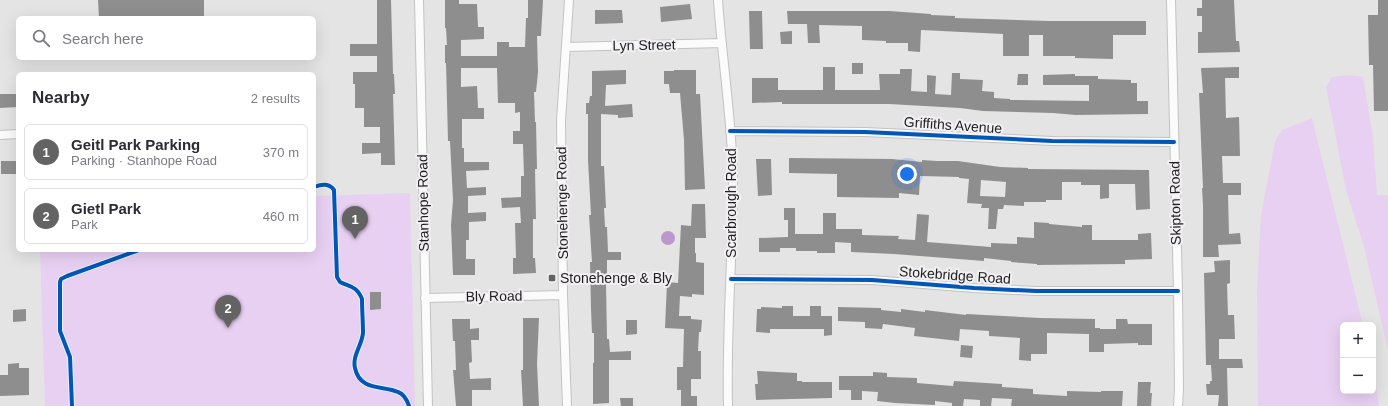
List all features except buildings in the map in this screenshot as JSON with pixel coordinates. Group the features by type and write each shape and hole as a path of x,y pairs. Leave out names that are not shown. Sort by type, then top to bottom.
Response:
{"street":[{"name":"Stanhope Road","path":"419,0 428,406"},
{"name":"Stonehenge Road","path":"567,406 561,121 569,0"},
{"name":"Scarbrough Road","path":"718,0 733,177 728,346 728,406"},
{"name":"Skipton Road","path":"1171,0 1178,291 1178,406"},
{"name":"Lyn Street","path":"566,47 722,43"},
{"name":"Griffiths Avenue","path":"730,132 865,132 1052,141 1174,142"},
{"path":"0,135 16,134"},
{"name":"Stokebridge Road","path":"731,278 872,280 974,288 1043,291 1178,291"},
{"name":"Bly Road","path":"425,298 564,295"}],"shaded area":[{"path":"1349,75 1363,77 1373,137 1377,195 1388,195 1388,350 1364,247 1346,190 1326,87 1332,77"},
{"path":"1312,118 1362,322 1340,322 1340,394 1376,394 1376,385 1379,406 1258,406 1257,291 1261,215 1275,141 1282,130"},
{"path":"410,193 415,406 45,406 40,252 316,252 316,196"},
{"path":"665,231 671,231 675,235 675,241 671,245 665,245 661,241 661,235"}],"cycle path":[{"path":"730,131 865,132 1052,141 1174,142"},
{"path":"316,186 320,185 330,186 334,190 337,277 340,282 355,289 362,299 363,333 354,364 358,376 367,384 402,394 409,406"},
{"path":"72,406 70,357 60,331 61,279 133,252"},
{"path":"731,279 872,280 1036,291 1178,291"}],"place":[{"name":"Geitl Park Parking","path":"355,239"},
{"name":"Stonehenge & Bly","path":"552,278"},
{"name":"Gietl Park","path":"228,328"}]}
